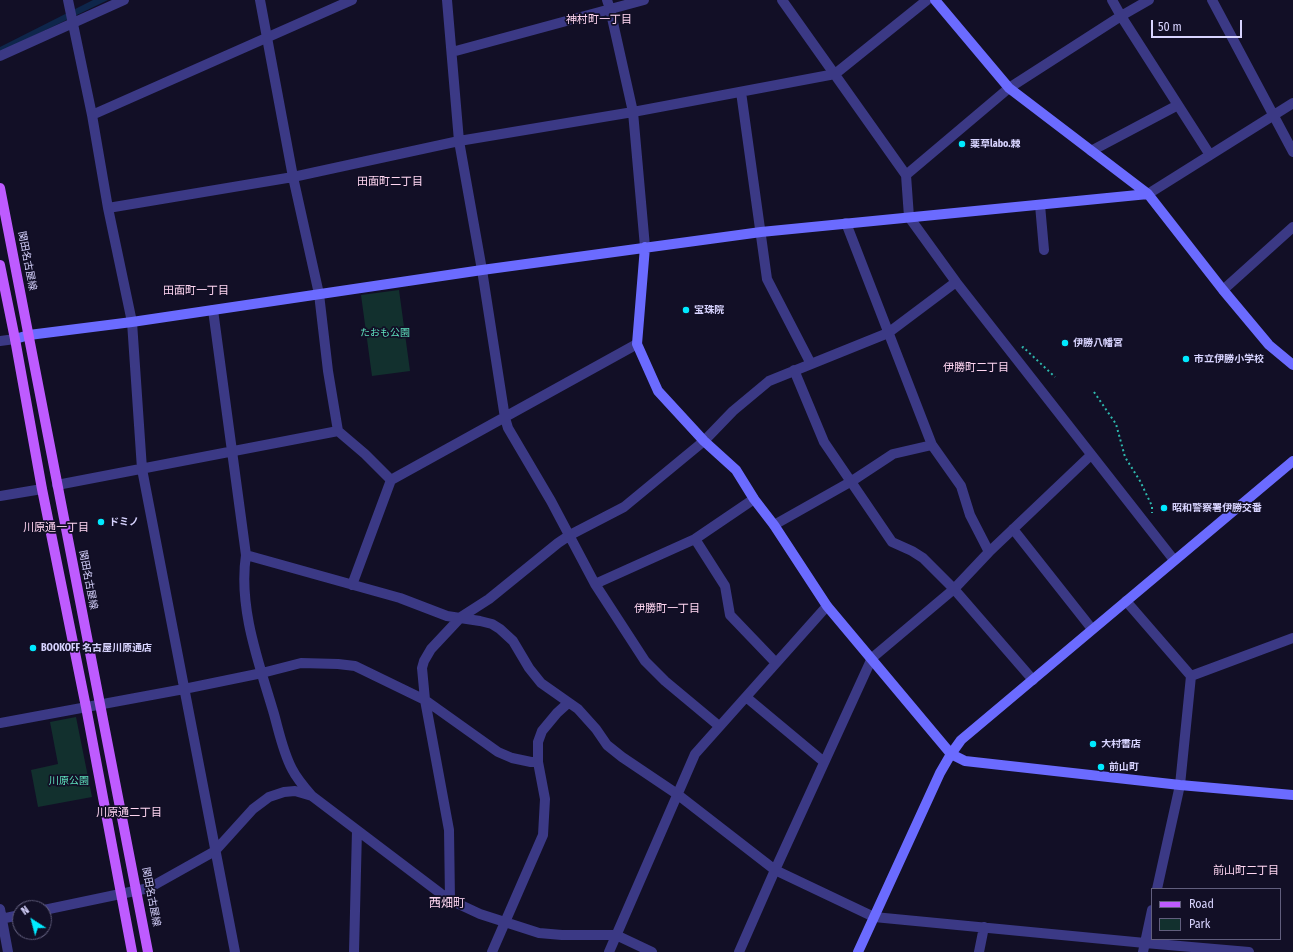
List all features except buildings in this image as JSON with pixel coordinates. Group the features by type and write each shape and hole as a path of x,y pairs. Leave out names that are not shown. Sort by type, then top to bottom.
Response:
{"main road":[{"name":"関田名古屋線","path":"0,188 99,704 138,891 148,952"},
{"path":"0,265 132,952"}],"street":[{"path":"68,0 92,115 108,208 132,322 142,469 235,952"},
{"path":"0,56 124,0"},
{"path":"260,0 293,177 319,294 328,371 338,431 366,454 391,480"},
{"path":"92,115 352,0"},
{"path":"447,0 460,141 482,270 504,418 508,428 570,535 595,584 645,661 665,681 719,726"},
{"path":"452,52 608,4 644,0"},
{"path":"782,0 906,175 909,218 956,282 1174,560"},
{"path":"108,208 293,177 460,141 632,112 835,74 927,0"},
{"path":"935,0 1009,88 1148,194 1223,290 1269,345 1293,365"},
{"path":"1112,0 1210,155"},
{"path":"906,175 1009,88 1121,16 1149,0"},
{"path":"1216,1 1293,152"},
{"path":"608,4 632,112 645,247 637,344 658,391 704,441 736,470 754,499 774,524 827,606 951,754 965,761 1293,796"},
{"path":"741,92 767,279 811,364"},
{"path":"0,341 482,270 761,232 1148,194 1293,103"},
{"path":"1091,151 1178,106"},
{"path":"1040,205 1044,250"},
{"path":"846,223 932,445 960,486 970,516 989,552"},
{"path":"1223,290 1293,227"},
{"path":"450,900 449,830 425,700 422,668 431,649 461,617 488,599 558,543 570,535 624,507 704,441 733,411 769,381 888,333 956,282"},
{"path":"213,310 246,555 244,565 244,582 247,611 262,673 286,755 292,769 302,785 312,796 450,900 480,914 539,933 562,935 616,935 652,952"},
{"path":"352,584 391,480 637,344"},
{"path":"794,370 824,442 852,481 892,542 923,558 954,589 1033,680"},
{"path":"57,485 338,431"},
{"path":"774,524 852,481 893,454 932,445"},
{"path":"739,952 872,658 954,589 989,552 1091,455"},
{"path":"858,952 940,773 961,740 1293,461"},
{"path":"0,496 42,489"},
{"path":"595,584 695,539 754,499"},
{"path":"1013,529 1092,630"},
{"path":"695,539 725,586 730,615 776,663"},
{"path":"246,555 400,598 447,616 461,617 492,624 513,641 529,668 541,683 578,710 596,729 607,745 622,757 677,794 775,870 874,916 984,927 1144,948 1249,952"},
{"path":"1126,601 1191,676 1180,784 1157,888"},
{"path":"609,952 695,754 827,606"},
{"path":"1191,676 1293,638"},
{"path":"0,723 262,673 301,664 332,663 355,666 425,700 498,752 512,758 538,762"},
{"path":"746,697 824,762"},
{"path":"492,952 543,834 545,799 538,762 538,742 542,731 557,713 568,703"},
{"path":"52,908 149,888 215,851 253,809 269,797 284,792 294,791 312,796"},
{"path":"354,952 357,830"},
{"path":"8,952 1,915 12,915"},
{"path":"1144,948 1151,915"},
{"path":"978,952 984,927"}],"path":[{"path":"1013,355 1023,347 1055,376"},
{"path":"1094,392 1116,424 1126,457 1152,506 1150,530"}],"green space":[{"name":"たおも公園","path":"399,290 410,371 372,376 361,295"},
{"name":"川原公園","path":"76,717 92,797 38,807 31,770 58,764 50,722"}],"water":[{"path":"93,0 108,0 0,52 0,47"}],"place":[{"name":"薬草labo.棘","path":"962,144"},
{"name":"宝珠院","path":"686,310"},
{"name":"伊勝八幡宮","path":"1065,343"},
{"name":"市立伊勝小学校","path":"1186,359"},
{"name":"昭和警察署伊勝交番","path":"1164,508"},
{"name":"ドミノ","path":"101,522"},
{"name":"BOOKOFF 名古屋川原通店","path":"33,648"},
{"name":"大村書店","path":"1093,744"},
{"name":"前山町","path":"1101,767"}],"district":[{"name":"神村町一丁目","path":"599,20"},
{"name":"田面町二丁目","path":"390,182"},
{"name":"田面町一丁目","path":"196,291"},
{"name":"伊勝町二丁目","path":"976,368"},
{"name":"川原通一丁目","path":"56,528"},
{"name":"伊勝町一丁目","path":"667,609"},
{"name":"川原通二丁目","path":"129,813"},
{"name":"前山町二丁目","path":"1246,871"},
{"name":"西畑町","path":"447,904"}]}
